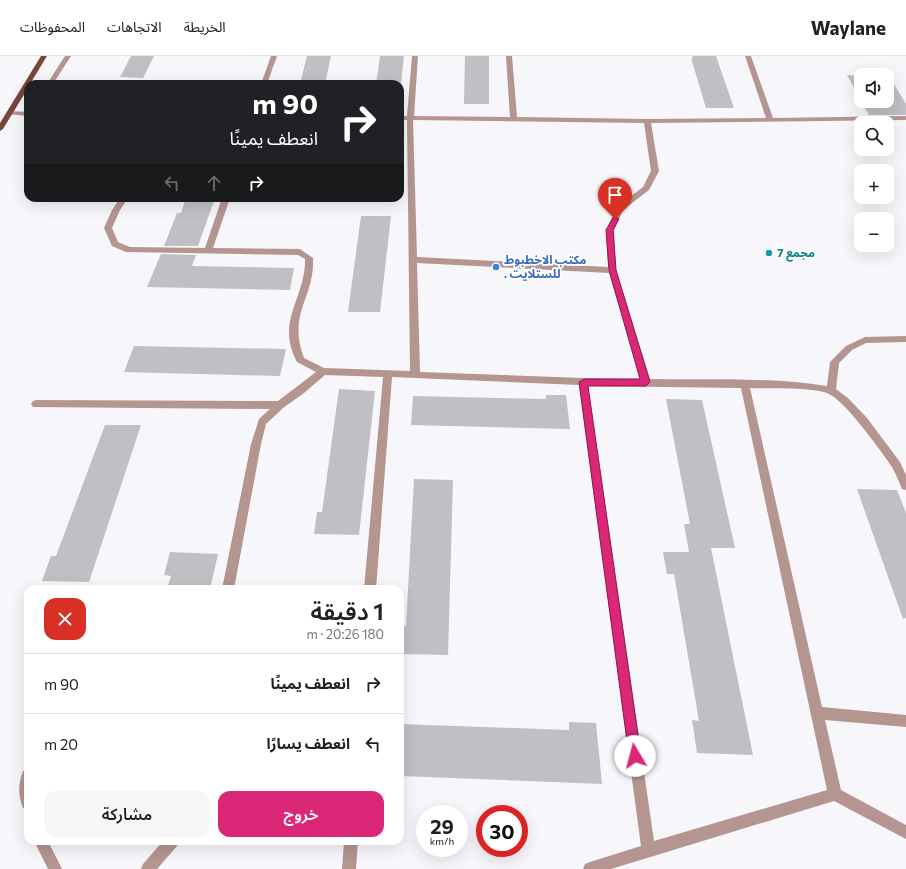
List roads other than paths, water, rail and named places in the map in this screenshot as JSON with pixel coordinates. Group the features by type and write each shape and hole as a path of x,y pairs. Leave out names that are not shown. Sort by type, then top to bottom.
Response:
{"main road":[{"path":"29,80 44,56"},
{"path":"0,129 24,89"}],"street":[{"path":"53,80 68,56"},
{"path":"265,80 274,56"},
{"path":"415,56 410,118 415,375"},
{"path":"508,56 514,120"},
{"path":"748,56 770,120"},
{"path":"9,113 24,114"},
{"path":"404,118 647,121 906,118"},
{"path":"646,382 612,270 610,230 620,209 646,188 655,171 647,121"},
{"path":"121,202 108,228 115,244 129,250 300,252 309,258 310,268 294,320 294,342 300,360 323,371 388,375 584,382 745,384 812,387 831,390 846,402 864,421 896,465 906,486"},
{"path":"208,251 225,202"},
{"path":"412,260 612,270"},
{"path":"831,390 835,362 849,348 865,340 906,339"},
{"path":"229,585 256,444 262,422 280,405 301,390 323,371"},
{"path":"370,585 388,375"},
{"path":"584,382 648,850"},
{"path":"745,384 836,794"},
{"path":"36,404 280,405"},
{"path":"818,713 906,721"},
{"path":"590,869 648,850 836,794 906,832"},
{"path":"43,845 55,869"},
{"path":"148,869 169,845"},
{"path":"349,869 351,845"}],"place":[{"name":"مجمع 7","path":"769,253"},
{"name":"مكتب الاخطبوط . للستلايت","path":"496,267"}]}
